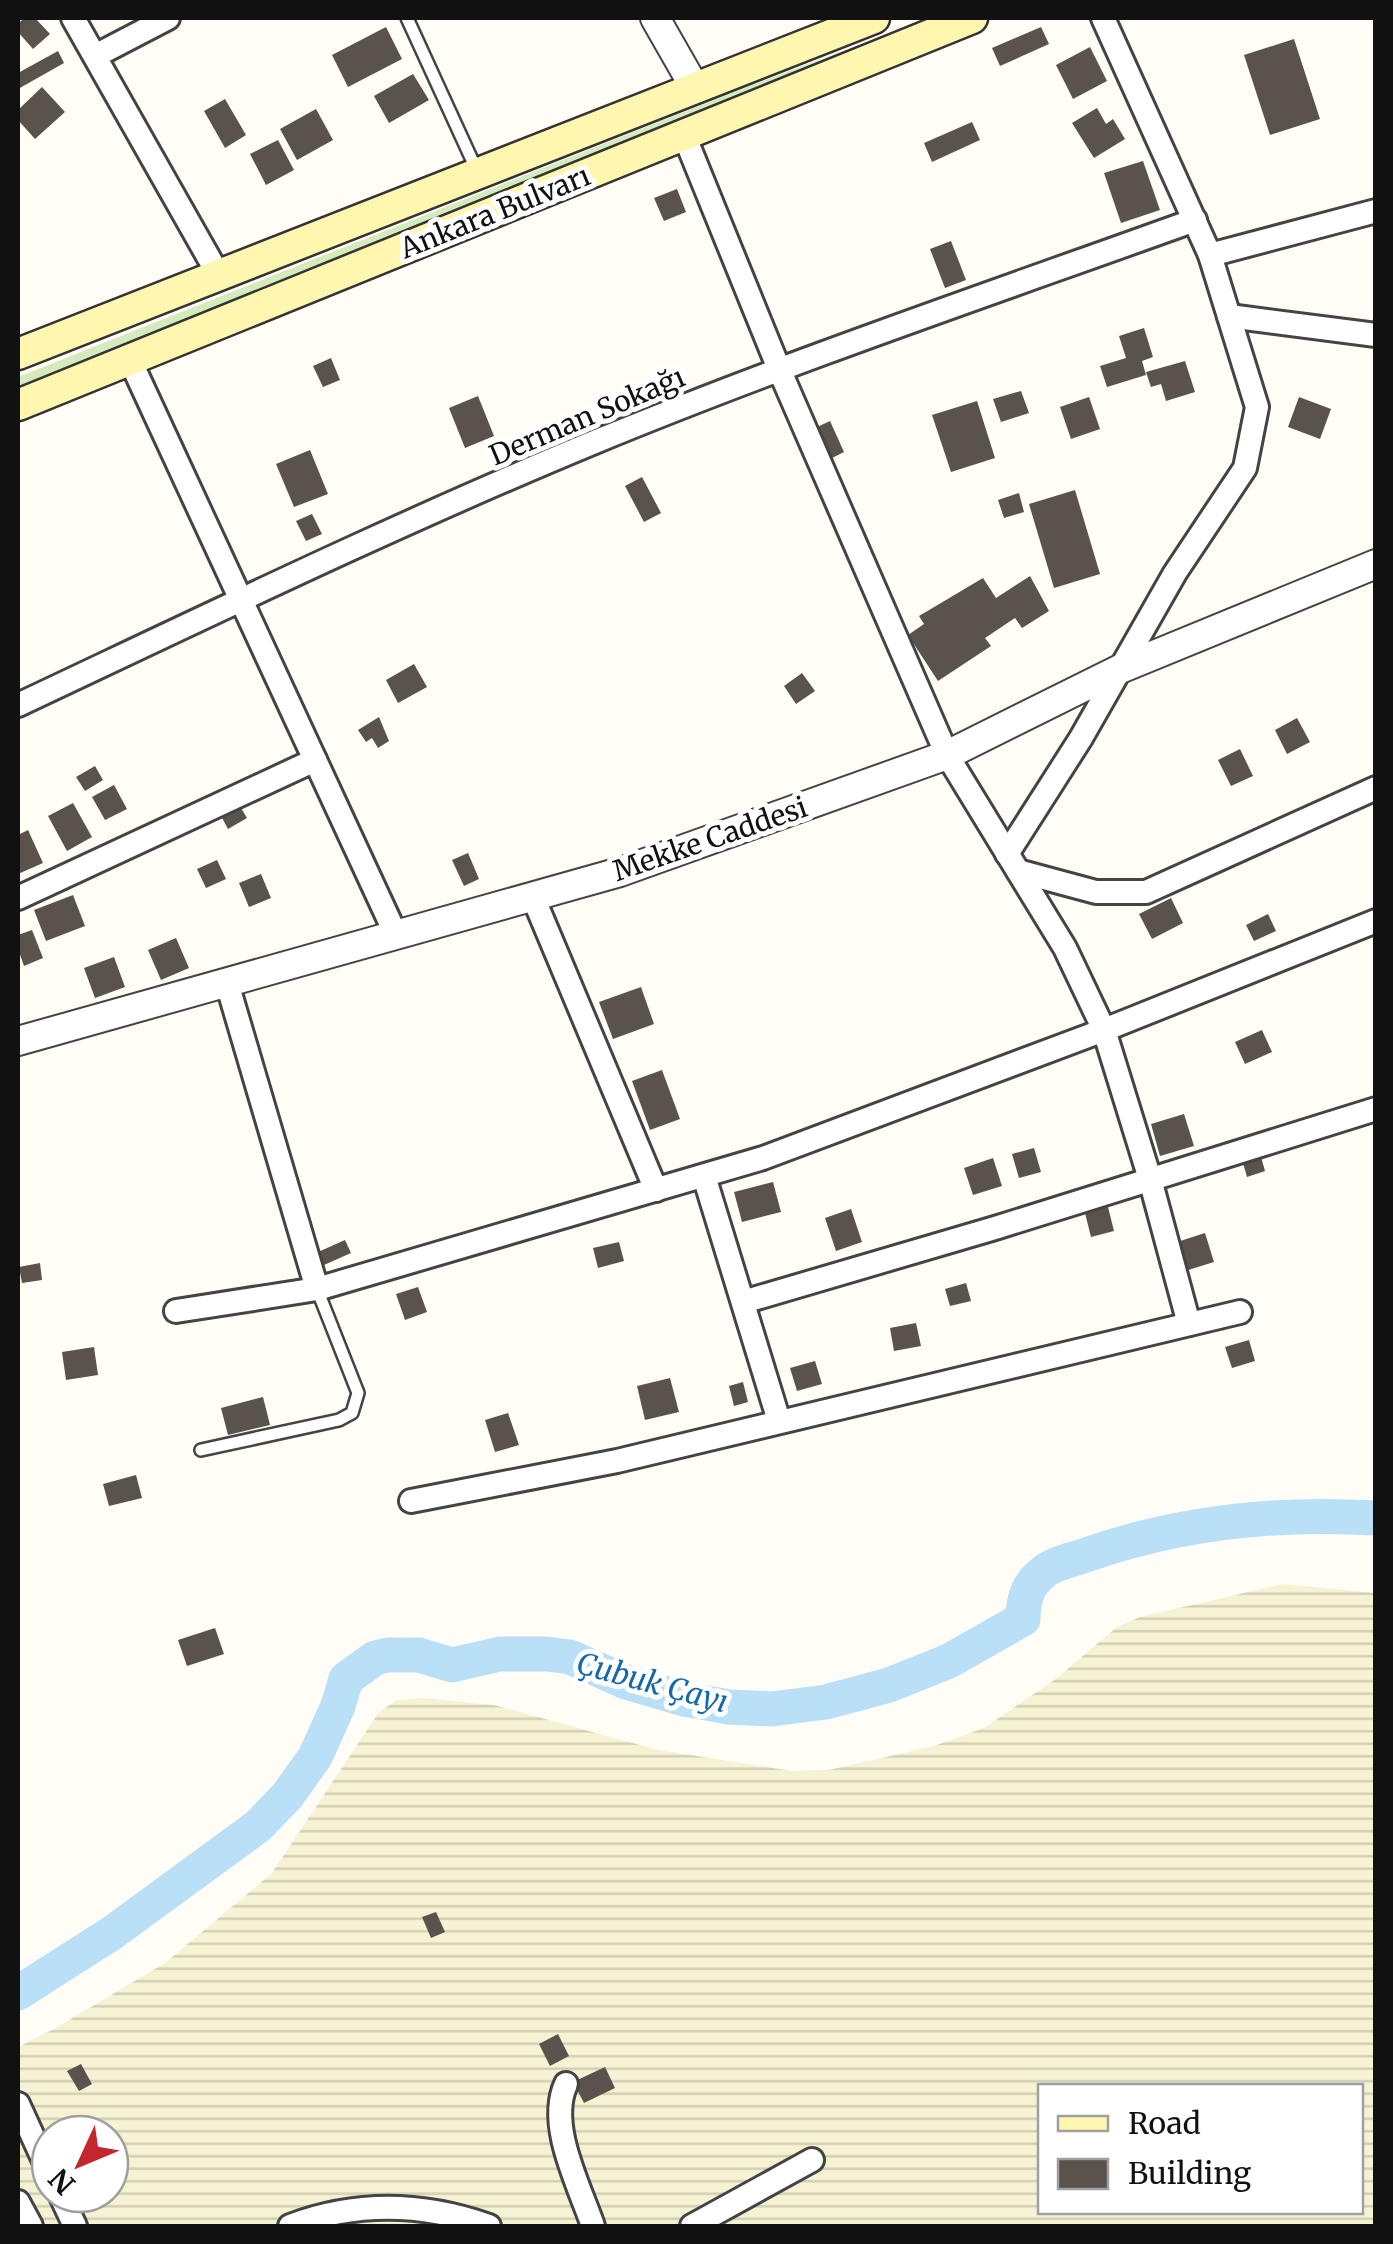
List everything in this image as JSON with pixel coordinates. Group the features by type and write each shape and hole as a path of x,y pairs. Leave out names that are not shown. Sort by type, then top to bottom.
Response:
{"main road":[{"name":"Ankara Bulvarı","path":"18,354 874,18"},
{"name":"Ankara Bulvarı","path":"18,405 972,18"}],"street":[{"path":"74,18 218,274"},
{"path":"95,56 168,18"},
{"path":"655,18 695,88"},
{"path":"1012,863 1175,573 1245,468 1257,407 1210,255 1104,18"},
{"path":"684,134 780,369 947,755 1065,948 1104,1030 1189,1324"},
{"path":"1210,255 1376,211"},
{"name":"Derman Sokağı","path":"18,705 241,600 595,442 780,369 1195,220"},
{"path":"1229,316 1376,335"},
{"path":"130,360 396,935"},
{"name":"Mekke Caddesi","path":"18,1042 620,872 947,755 1120,668 1376,564"},
{"path":"18,898 315,760"},
{"path":"1012,863 1096,892 1146,892 1376,788"},
{"path":"533,897 656,1190"},
{"path":"176,1311 318,1289 763,1158 1104,1030 1376,921"},
{"path":"227,982 318,1289"},
{"path":"743,1302 1376,1108"},
{"path":"704,1176 779,1421"},
{"path":"411,1501 617,1461 1240,1312"},
{"path":"566,2084 559,2099 559,2123 593,2226"},
{"path":"18,2104 30,2130"},
{"path":"692,2226 812,2160"},
{"path":"18,2202 31,2226"},
{"path":"290,2226 332,2213 382,2207 450,2214 489,2226"}],"lane":[{"path":"407,18 478,173"},
{"path":"201,1450 339,1420 352,1413 358,1393 318,1289"}],"shaded area":[{"path":"1283,1584 1375,1593 1375,2226 18,2226 18,2047 165,1963 272,1873 379,1712 397,1700 423,1698 494,1705 658,1750 792,1771 829,1770 934,1746 984,1728 1057,1678 1117,1627 1140,1617"}],"green space":[{"path":"937,18 18,387 18,377 749,86"}],"building":[{"path":"24,18 35,18 50,34 33,49 18,32 18,24"},
{"path":"386,27 402,59 348,87 332,55"},
{"path":"1041,27 1049,44 1000,66 992,48"},
{"path":"1294,39 1320,119 1270,135 1244,55"},
{"path":"1090,47 1107,81 1073,99 1056,65"},
{"path":"58,51 64,63 18,89 18,73"},
{"path":"413,74 429,100 389,123 374,96"},
{"path":"42,87 65,112 35,139 18,120 18,110"},
{"path":"225,99 246,135 225,148 204,111"},
{"path":"1097,108 1106,124 1113,119 1125,139 1094,158 1072,123"},
{"path":"316,109 333,140 297,160 280,129"},
{"path":"972,122 980,140 932,162 924,143"},
{"path":"278,140 294,170 266,185 250,154"},
{"path":"1143,161 1160,210 1121,223 1104,173"},
{"path":"677,189 686,212 664,221 654,198"},
{"path":"951,241 966,280 945,288 930,249"},
{"path":"1144,328 1153,357 1142,361 1146,375 1107,387 1100,366 1126,358 1119,336"},
{"path":"331,358 340,380 323,387 313,366"},
{"path":"1185,361 1195,392 1166,401 1161,384 1151,387 1146,372"},
{"path":"1021,391 1029,413 1001,422 993,399"},
{"path":"478,396 494,436 465,448 449,408"},
{"path":"1089,397 1100,429 1071,439 1060,407"},
{"path":"1299,397 1331,409 1320,439 1288,427"},
{"path":"977,401 995,458 951,472 932,415"},
{"path":"830,421 844,452 830,459 815,428"},
{"path":"310,450 328,494 294,507 276,464"},
{"path":"642,477 661,513 644,522 625,486"},
{"path":"1075,490 1100,574 1054,588 1029,504"},
{"path":"1019,493 1024,512 1004,518 998,500"},
{"path":"312,514 322,534 306,541 296,521"},
{"path":"1030,576 1049,611 1022,628 1015,618 985,638 991,646 938,681 908,635 924,624 919,616 983,578 996,598"},
{"path":"414,664 427,687 398,703 386,680"},
{"path":"802,673 815,691 796,704 784,686"},
{"path":"379,717 389,741 378,748 372,738 366,742 358,730"},
{"path":"1297,718 1310,742 1287,754 1275,730"},
{"path":"1240,749 1253,776 1231,786 1218,760"},
{"path":"95,766 103,780 85,791 76,777"},
{"path":"114,785 127,809 105,820 92,797"},
{"path":"73,803 92,837 67,851 48,816"},
{"path":"238,803 247,818 228,829 220,814"},
{"path":"28,830 43,863 18,874 18,835"},
{"path":"468,853 479,879 464,886 452,860"},
{"path":"217,860 226,879 206,888 197,869"},
{"path":"261,874 271,898 249,907 239,883"},
{"path":"73,895 85,926 46,941 34,910"},
{"path":"1171,898 1183,923 1152,939 1139,914"},
{"path":"1268,914 1276,931 1254,941 1246,925"},
{"path":"32,930 43,958 24,966 18,935"},
{"path":"176,938 189,968 161,980 148,950"},
{"path":"114,957 125,987 95,998 84,968"},
{"path":"641,987 654,1024 613,1039 599,1002"},
{"path":"1262,1030 1272,1052 1245,1064 1235,1042"},
{"path":"662,1070 680,1119 650,1130 632,1081"},
{"path":"1184,1114 1194,1146 1160,1156 1151,1124"},
{"path":"1034,1148 1041,1172 1019,1178 1012,1154"},
{"path":"1261,1157 1265,1171 1247,1177 1243,1163"},
{"path":"993,1158 1002,1186 973,1195 964,1168"},
{"path":"773,1182 781,1212 742,1222 734,1192"},
{"path":"1108,1207 1114,1231 1091,1237 1085,1213"},
{"path":"851,1209 862,1242 836,1251 825,1218"},
{"path":"1205,1233 1214,1262 1185,1271 1177,1242"},
{"path":"345,1240 351,1253 324,1265 318,1252"},
{"path":"619,1242 624,1261 598,1268 593,1248"},
{"path":"40,1263 42,1280 22,1283 19,1267"},
{"path":"966,1283 971,1301 950,1306 945,1289"},
{"path":"418,1287 427,1312 405,1320 396,1294"},
{"path":"916,1323 921,1346 894,1351 890,1328"},
{"path":"1249,1340 1255,1361 1232,1368 1225,1347"},
{"path":"94,1347 98,1375 66,1380 62,1352"},
{"path":"815,1361 822,1384 797,1391 790,1368"},
{"path":"670,1378 679,1412 645,1420 637,1386"},
{"path":"743,1382 748,1402 734,1406 729,1386"},
{"path":"263,1397 270,1425 228,1435 221,1408"},
{"path":"508,1413 519,1445 495,1452 485,1420"},
{"path":"136,1475 142,1498 109,1506 103,1484"},
{"path":"215,1628 224,1654 187,1666 178,1640"},
{"path":"436,1912 445,1932 431,1938 422,1917"},
{"path":"558,2034 569,2056 550,2066 539,2044"},
{"path":"81,2064 92,2084 79,2091 67,2071"},
{"path":"605,2067 615,2088 584,2103 573,2082"}],"waterway":[{"name":"Çubuk Çayı","path":"18,1993 112,1933 258,1826 287,1796 315,1757 346,1679 375,1658 419,1655 452,1665 500,1654 547,1654 570,1657 626,1682 684,1699 729,1707 772,1709 826,1702 889,1685 949,1661 1023,1619 1031,1586 1043,1572 1060,1563 1193,1527 1266,1518 1376,1518"}]}
